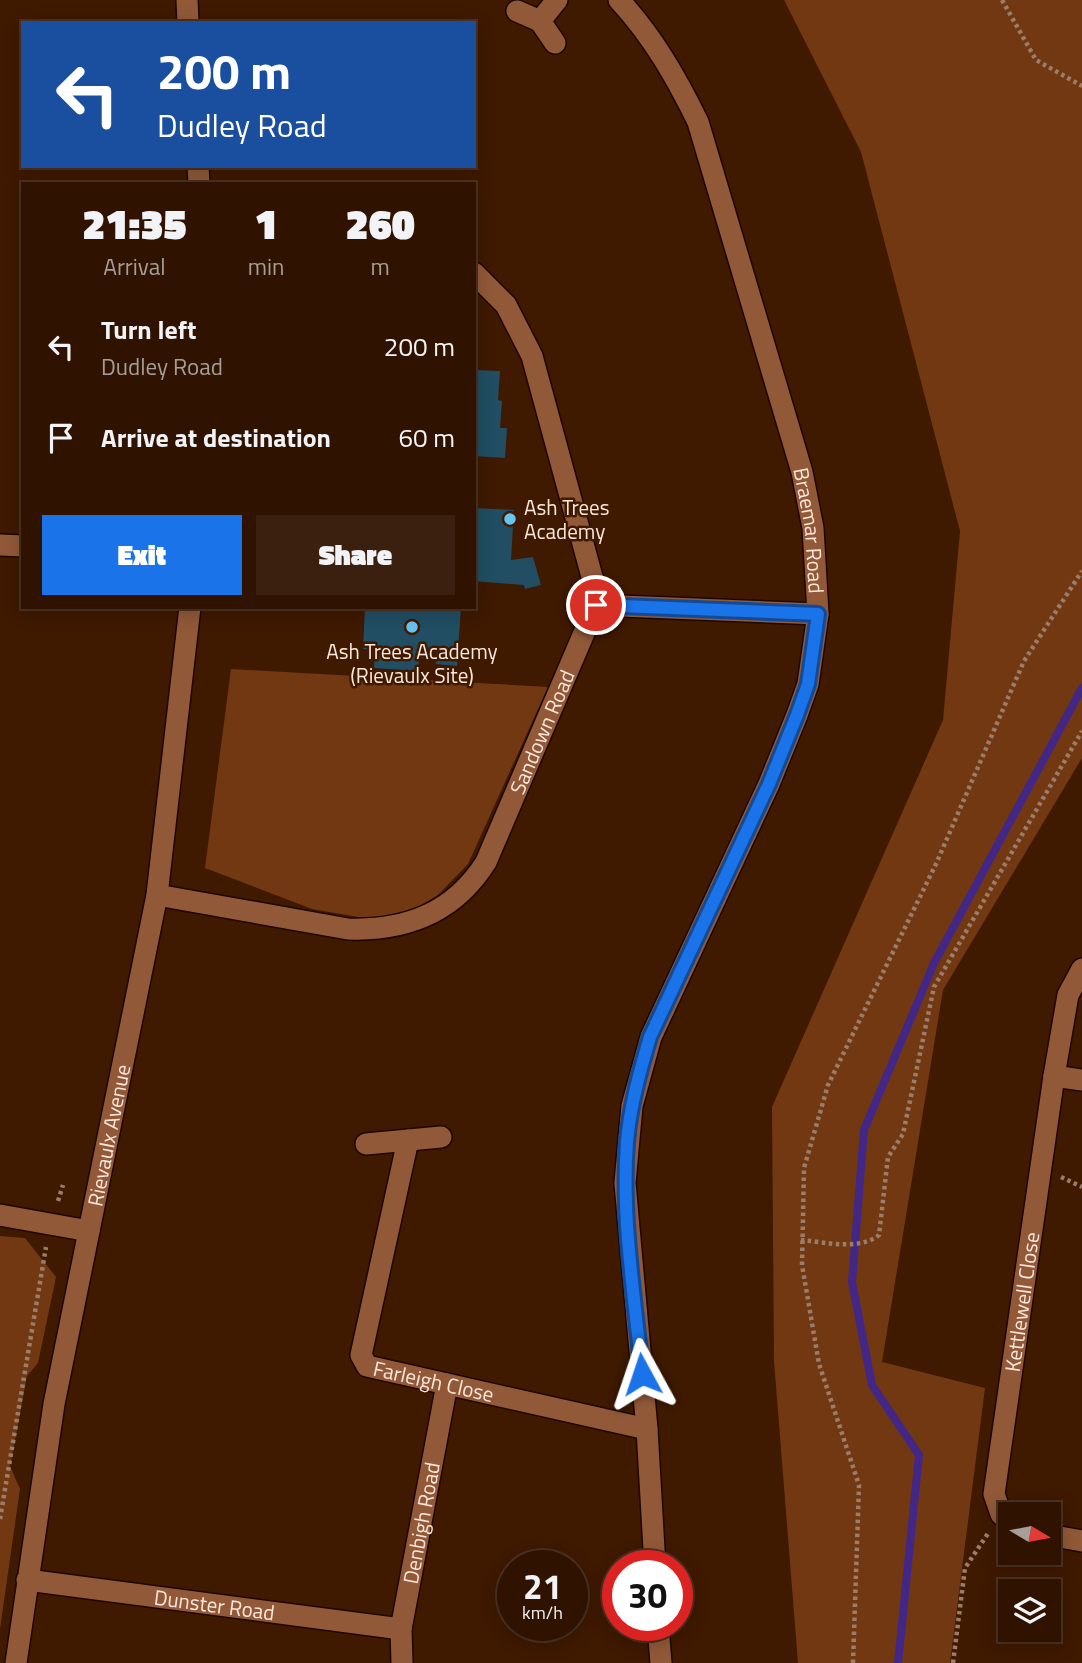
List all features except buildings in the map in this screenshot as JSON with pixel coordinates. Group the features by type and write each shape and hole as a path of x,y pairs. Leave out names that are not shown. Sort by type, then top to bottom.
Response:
{"street":[{"path":"187,0 188,21"},
{"path":"540,21 557,0"},
{"name":"Braemar Road","path":"619,0 647,30 677,79 698,122 802,472 813,528 818,614 808,684 797,715 769,784 650,1037 632,1106 625,1182 647,1429 654,1550"},
{"path":"517,10 540,21 555,43"},
{"path":"476,275 506,305 532,356 594,584 596,605 818,614"},
{"path":"0,545 21,546"},
{"name":"Sandown Road","path":"157,895 348,929 405,925 444,907 475,880 486,862 596,605"},
{"name":"Rievaulx Avenue","path":"16,1663 54,1404 157,895 190,609"},
{"name":"Kettlewell Close","path":"998,1503 994,1494 1054,1076 1068,995 1082,968"},
{"path":"1054,1076 1082,1080"},
{"path":"366,1144 441,1137"},
{"name":"Farleigh Close","path":"408,1140 361,1355 367,1366 647,1429"},
{"path":"0,1215 89,1231"},
{"name":"Denbigh Road","path":"402,1663 401,1629 447,1384"},
{"path":"1061,1537 1082,1541"},
{"name":"Dunster Road","path":"27,1580 401,1629"},
{"path":"659,1641 660,1663"}],"path":[{"path":"1002,0 1036,60 1043,67 1082,86"},
{"path":"853,1663 859,1485 819,1364 802,1265 804,1168 828,1085 936,864 1024,661 1082,572"},
{"path":"801,1240 836,1244 870,1242 879,1235 888,1157 903,1135 934,987 1082,731"},
{"path":"0,1518 50,1224 63,1185"},
{"path":"953,1663 965,1567 998,1527"}],"shaded area":[{"path":"784,0 1082,0 1082,758 943,990 882,1362 985,1388 950,1663 798,1663 774,1361 772,1107 943,720 960,531 861,152"},
{"path":"231,669 548,687 468,864 438,895 412,911 382,917 358,917 312,909 205,868"},
{"path":"0,1236 25,1238 56,1277 38,1363 27,1376 10,1466 20,1489 0,1629"}],"waterway":[{"path":"898,1663 919,1455 872,1385 852,1282 864,1130 934,963 1082,688"}],"place":[{"name":"Ash Trees Academy","path":"510,519"},
{"name":"Ash Trees Academy (Rievaulx Site)","path":"412,627"}],"route":[{"path":"596,605 818,614 808,684 797,715 769,784 650,1037 632,1106 625,1182 642,1374"}]}
